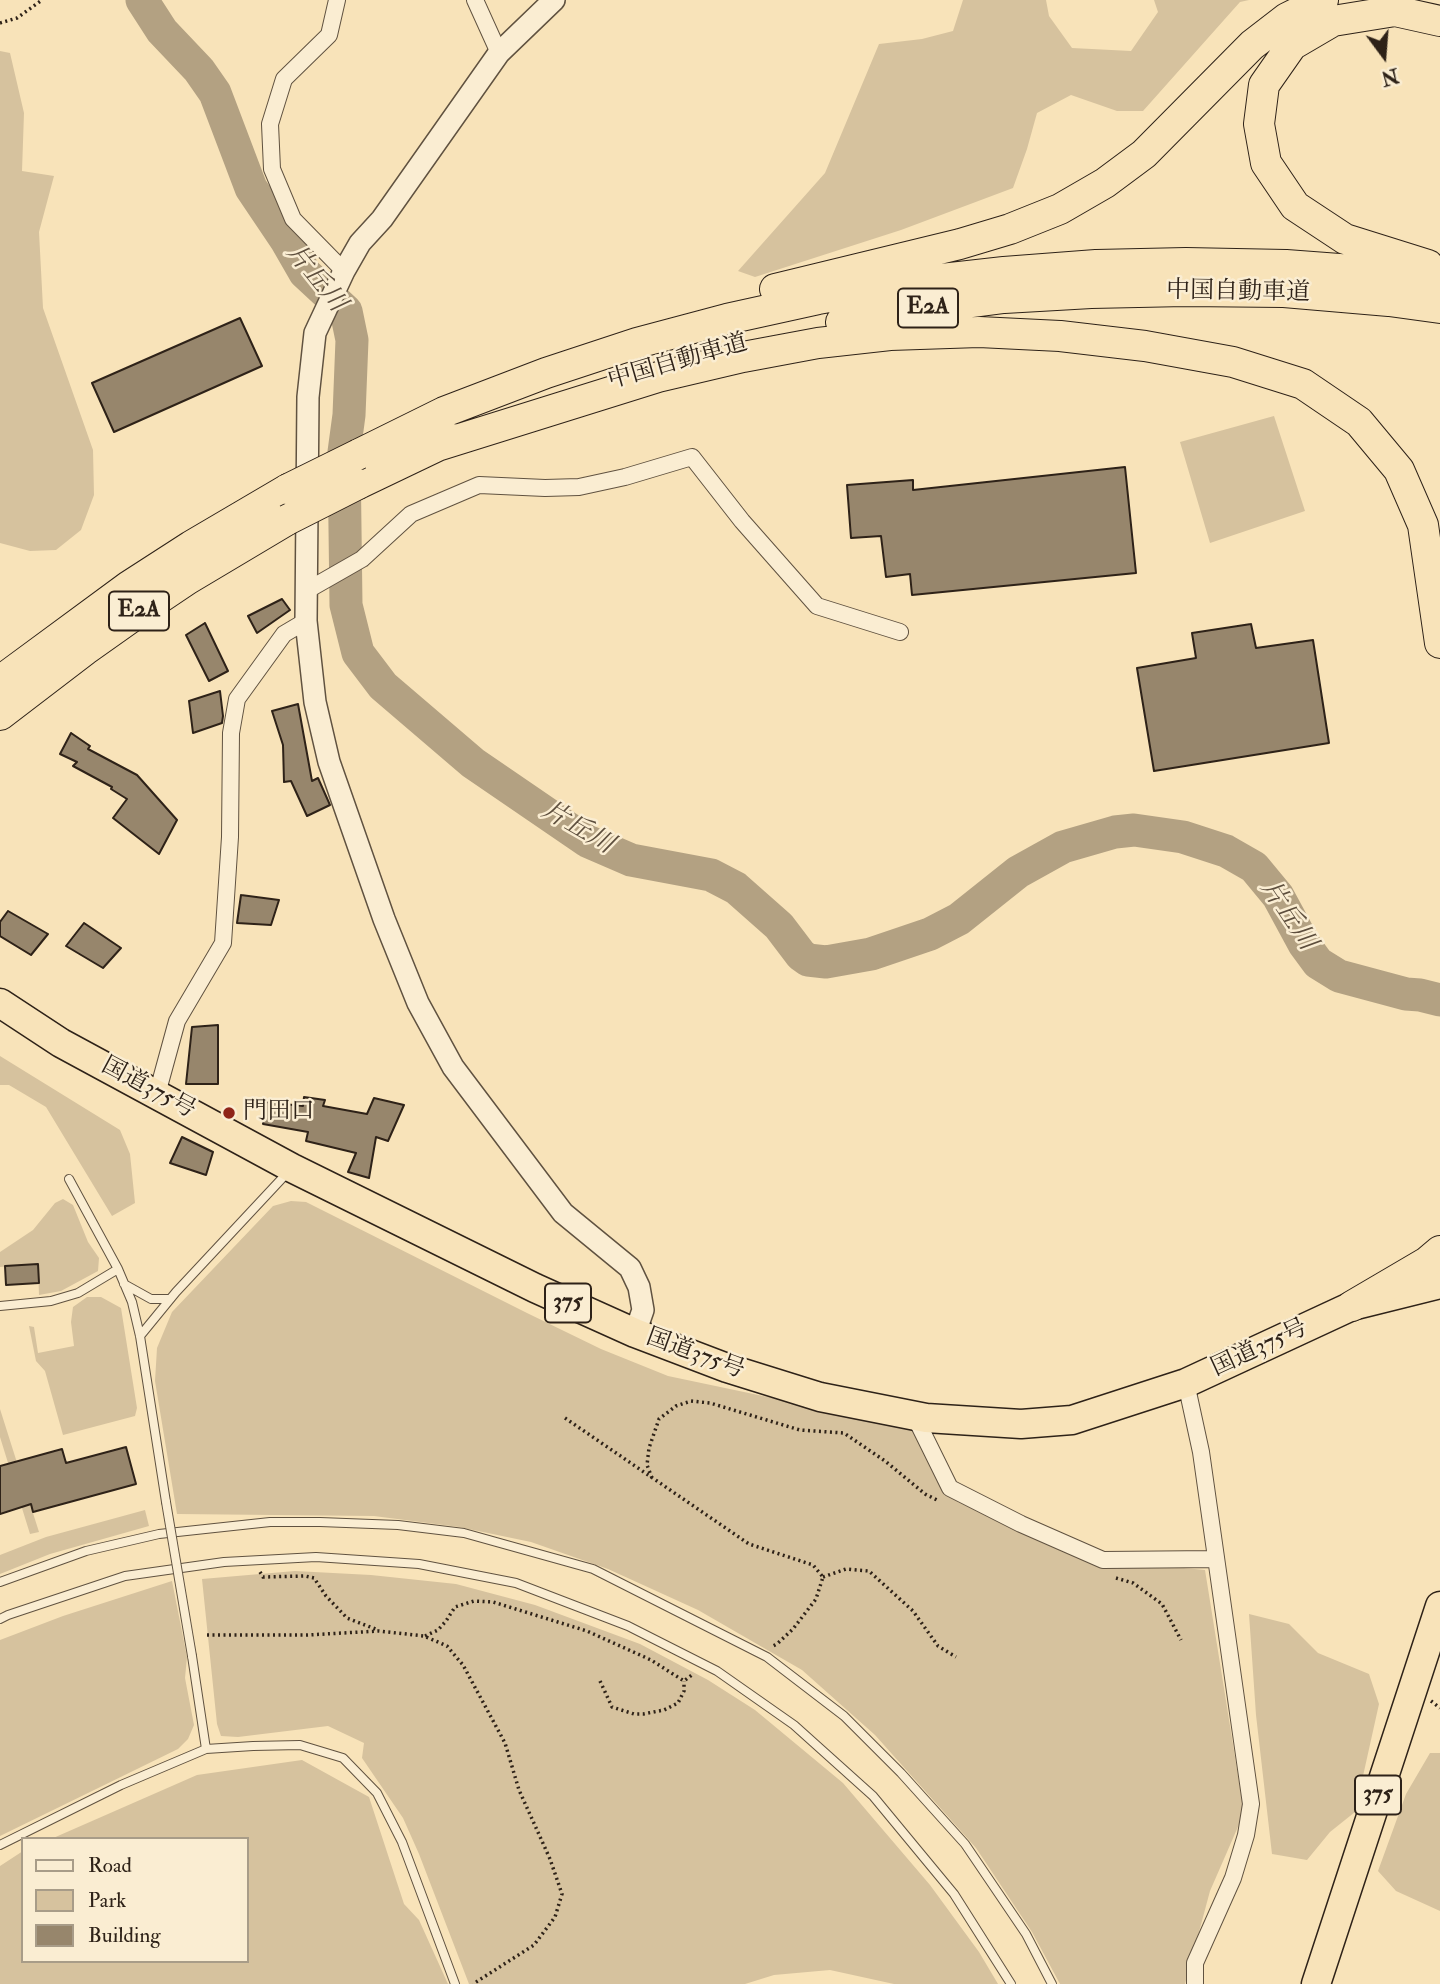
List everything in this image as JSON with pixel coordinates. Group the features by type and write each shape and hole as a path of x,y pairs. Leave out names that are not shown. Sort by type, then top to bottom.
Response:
{"highway":[{"path":"444,412 524,376 679,318 807,280 972,240 1010,229 1060,209 1105,183 1144,154 1252,45 1287,18 1323,0"},
{"path":"1440,21 1395,11 1333,21 1292,45 1264,85 1259,124 1266,163 1295,206 1345,239 1440,269"},
{"name":"中国自動車道","path":"0,681 128,586 288,489 444,412 546,373 637,343 779,307 915,282 1004,272 1186,263 1286,265 1440,280"},
{"name":"中国自動車道","path":"0,715 133,616 188,579 287,520 434,447 540,405 652,368 748,342 833,324 1004,298 1091,293 1284,292 1440,308"},
{"path":"434,447 659,377 818,343 890,335 979,332 1060,336 1145,346 1233,362 1303,384 1359,422 1399,470 1423,525 1440,643"},
{"name":"国道375号","path":"0,1003 61,1042 292,1168 535,1288 635,1333 727,1368 820,1397 926,1418 1021,1424 1072,1420 1186,1383 1352,1306 1440,1284"},
{"path":"1352,1306 1427,1262 1440,1251"},
{"name":"375","path":"1316,1984 1440,1606"}],"street":[{"path":"337,0 329,35 284,79 270,124 272,169 293,219 344,271"},
{"path":"475,0 499,53"},
{"path":"554,0 499,53 382,219 359,243 315,333 307,397 306,621 315,702 329,762 384,919 418,1003 453,1067 563,1213 629,1268 639,1287 643,1310 635,1333"},
{"path":"306,591 362,559 411,514 479,485 579,487 625,477 692,457 742,521 817,606 900,632"},
{"path":"157,1094 177,1021 223,943 230,837 231,733 237,699 284,634 306,621"},
{"path":"1186,1383 1201,1452 1251,1804 1246,1835 1233,1878 1195,1963 1195,1984"},
{"path":"914,1415 950,1488 1020,1524 1103,1559 1215,1559"}],"lane":[{"path":"140,1336 170,1299 292,1168"},
{"path":"69,1179 118,1269 132,1302 140,1336 206,1749"},
{"path":"0,1306 51,1301 78,1293 118,1269"},
{"path":"124,1284 151,1299 170,1299"},
{"path":"0,1582 86,1551 159,1534 270,1522 398,1525 464,1533 593,1569 758,1652 844,1716 901,1773 965,1844 1026,1934 1052,1984"},
{"path":"0,1619 125,1576 224,1562 316,1557 419,1564 516,1583 628,1626 717,1671 794,1725 873,1796 954,1894 1011,1984"},
{"path":"0,1845 121,1785 206,1749 300,1745 343,1758 377,1793 402,1842 455,1984"}],"path":[{"path":"0,23 17,18 42,0"},
{"path":"652,1478 647,1465 649,1448 659,1419 676,1406 691,1401 710,1403 800,1430 844,1433 941,1502"},
{"path":"565,1418 749,1544 813,1565 822,1577"},
{"path":"254,1560 263,1577 314,1578 326,1596 347,1618 383,1632"},
{"path":"822,1577 846,1569 869,1571 913,1611 938,1646 956,1657"},
{"path":"758,1652 777,1644 793,1629 816,1599 822,1577"},
{"path":"1112,1577 1133,1583 1162,1604 1181,1640"},
{"path":"423,1636 438,1630 455,1607 474,1601 493,1602 587,1631 651,1660 684,1681"},
{"path":"207,1635 383,1632 423,1636 447,1646 463,1665 505,1743 519,1790 550,1859 562,1894 555,1917 534,1945 473,1984"},
{"path":"684,1681 705,1665"},
{"path":"600,1681 612,1707 643,1714 664,1710 678,1703 684,1690 684,1681"}],"green space":[{"path":"963,0 1046,0 1049,16 1072,48 1131,51 1158,12 1154,0 1249,0 1240,2 1143,111 1117,111 1071,95 1037,113 1013,188 901,230 755,277 738,271 825,173 879,44 922,39 953,31"},
{"path":"0,51 10,53 24,113 22,171 54,176 39,232 43,308 93,450 94,495 81,530 56,550 30,551 0,543"},
{"path":"1274,416 1305,511 1210,543 1180,442"},
{"path":"0,1056 120,1130 130,1154 135,1203 112,1216 46,1107 9,1085 0,1085"},
{"path":"63,1199 73,1205 88,1242 99,1258 98,1271 61,1291 39,1295 38,1264 0,1267 0,1252 33,1230 55,1203"},
{"path":"291,1201 306,1202 601,1349 668,1376 915,1428 942,1487 958,1502 1080,1558 1205,1570 1244,1813 1210,1891 1185,1984 1060,1984 1032,1932 976,1848 875,1735 802,1670 698,1610 608,1569 531,1542 459,1527 374,1516 177,1514 155,1381 157,1348 172,1312 273,1206"},
{"path":"87,1297 101,1297 121,1308 137,1408 135,1416 63,1435 45,1371 36,1361 29,1326 34,1327 38,1353 74,1346 71,1322 73,1307"},
{"path":"0,1409 39,1532 30,1534 0,1437"},
{"path":"145,1510 149,1526 50,1554 0,1574 0,1555 46,1537"},
{"path":"295,1571 371,1575 456,1584 535,1605 640,1644 708,1680 755,1710 843,1783 930,1885 979,1952 998,1984 894,1984 830,1970 774,1975 745,1984 469,1984 403,1818 362,1758 364,1743 328,1726 238,1737 221,1736 217,1724 202,1579"},
{"path":"172,1581 187,1657 185,1678 194,1725 188,1739 178,1749 0,1836 0,1640 63,1616"},
{"path":"1249,1614 1289,1624 1318,1653 1369,1674 1379,1704 1355,1812 1330,1832 1307,1860 1272,1854 1256,1715"},
{"path":"1430,1753 1440,1753 1440,1911 1396,1891 1378,1871 1406,1794"},
{"path":"302,1760 369,1797 404,1904 419,1920 448,1984 0,1984 0,1866 21,1852 21,1963 248,1963 248,1837 56,1837 197,1775"}],"building":[{"path":"240,318 262,366 114,432 92,383"},
{"path":"1125,467 1136,573 912,595 910,574 886,577 881,536 851,538 847,485 913,480 913,490"},
{"path":"282,599 290,610 257,633 248,616"},
{"path":"205,623 228,671 209,681 186,635"},
{"path":"1251,624 1256,648 1313,640 1329,743 1154,771 1137,668 1196,658 1192,633"},
{"path":"220,691 222,723 193,733 189,701"},
{"path":"298,704 312,781 318,778 330,805 307,816 291,781 284,782 283,745 272,711"},
{"path":"71,733 90,746 88,749 137,775 177,820 159,854 113,818 127,799 111,789 112,787 73,766 77,762 60,754"},
{"path":"241,895 279,900 271,925 237,923"},
{"path":"8,911 48,934 31,955 0,936 0,922"},
{"path":"84,923 121,948 103,968 66,946"},
{"path":"218,1025 218,1084 186,1084 192,1027"},
{"path":"304,1097 325,1100 323,1106 367,1114 374,1098 404,1105 388,1141 376,1137 369,1178 348,1172 356,1153 306,1141 308,1132 263,1124 265,1102 303,1106"},
{"path":"182,1137 213,1152 206,1175 170,1163"},
{"path":"38,1264 39,1283 6,1285 5,1266"},
{"path":"126,1447 136,1484 33,1512 31,1504 0,1514 0,1466 62,1449 66,1463"}],"waterway":[{"name":"片丘川","path":"142,0 162,31 199,70 215,93 251,188 305,273 346,311 352,340 349,415 344,452 346,605 358,653 383,686 473,763 587,841 631,860 711,875 736,888 779,926 808,960 826,962 871,954 930,934 959,919 1018,872 1063,847 1115,832 1134,830 1183,837 1226,851 1254,867 1278,896 1304,944 1318,963 1339,976 1440,1000"}],"place":[{"name":"門田口","path":"229,1113"}]}
